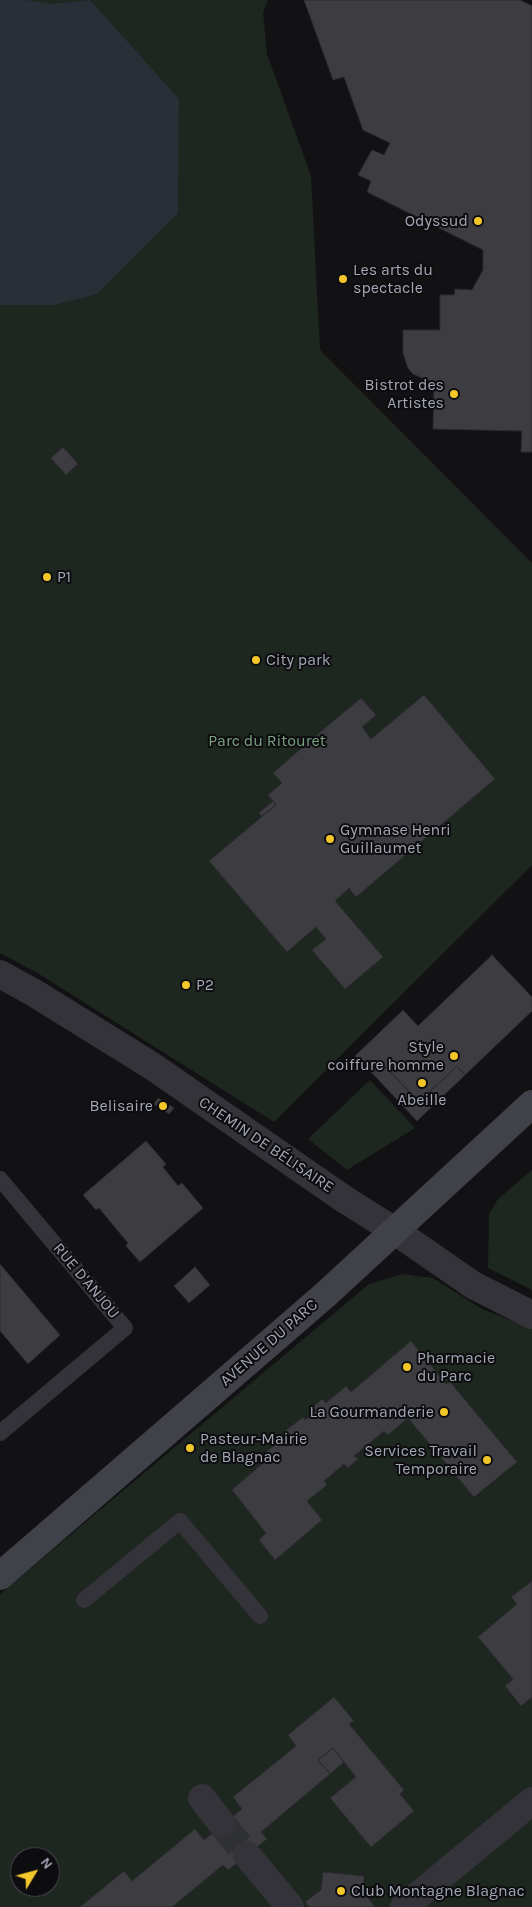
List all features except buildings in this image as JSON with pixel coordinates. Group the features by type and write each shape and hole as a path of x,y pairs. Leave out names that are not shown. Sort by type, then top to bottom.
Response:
{"street":[{"name":"CHEMIN DE BÉLISAIRE","path":"0,974 36,994 152,1066 344,1199 474,1285 532,1315"},
{"name":"AVENUE DU PARC","path":"0,1576 325,1295 530,1109"},
{"path":"202,1798 222,1824"},
{"path":"404,1907 532,1801"},
{"path":"247,1855 290,1907"}],"lane":[{"name":"RUE D'ANJOU","path":"0,1179 125,1328 0,1433"},
{"path":"84,1600 180,1522 260,1616"}],"green space":[{"name":"Parc du Ritouret","path":"0,0 268,0 263,12 267,54 311,176 320,350 532,563 532,865 274,1122 39,974 0,953"},
{"path":"370,1080 415,1128 347,1170 308,1139"},
{"path":"532,1170 532,1290 488,1268 489,1214 498,1199"},
{"path":"402,1274 433,1278 482,1309 532,1329 532,1907 0,1907 0,1594 369,1284"}],"shaded area":[{"path":"0,0 26,0 52,4 90,0 179,99 178,213 97,294 54,305 0,305"}],"tunnel":[{"path":"222,1824 247,1855"}],"place":[{"name":"Odyssud","path":"478,221"},
{"name":"Les arts du spectacle","path":"343,279"},
{"name":"Bistrot des Artistes","path":"454,394"},
{"name":"P1","path":"47,577"},
{"name":"City park","path":"256,660"},
{"name":"Gymnase Henri Guillaumet","path":"330,839"},
{"name":"P2","path":"186,985"},
{"name":"Style coiffure homme","path":"454,1056"},
{"name":"Abeille","path":"422,1083"},
{"name":"Belisaire","path":"163,1106"},
{"name":"Pharmacie du Parc","path":"407,1367"},
{"name":"La Gourmanderie","path":"444,1412"},
{"name":"Pasteur-Mairie de Blagnac","path":"190,1448"},
{"name":"Services Travail Temporaire","path":"487,1460"},
{"name":"Club Montagne Blagnac","path":"341,1891"}]}
